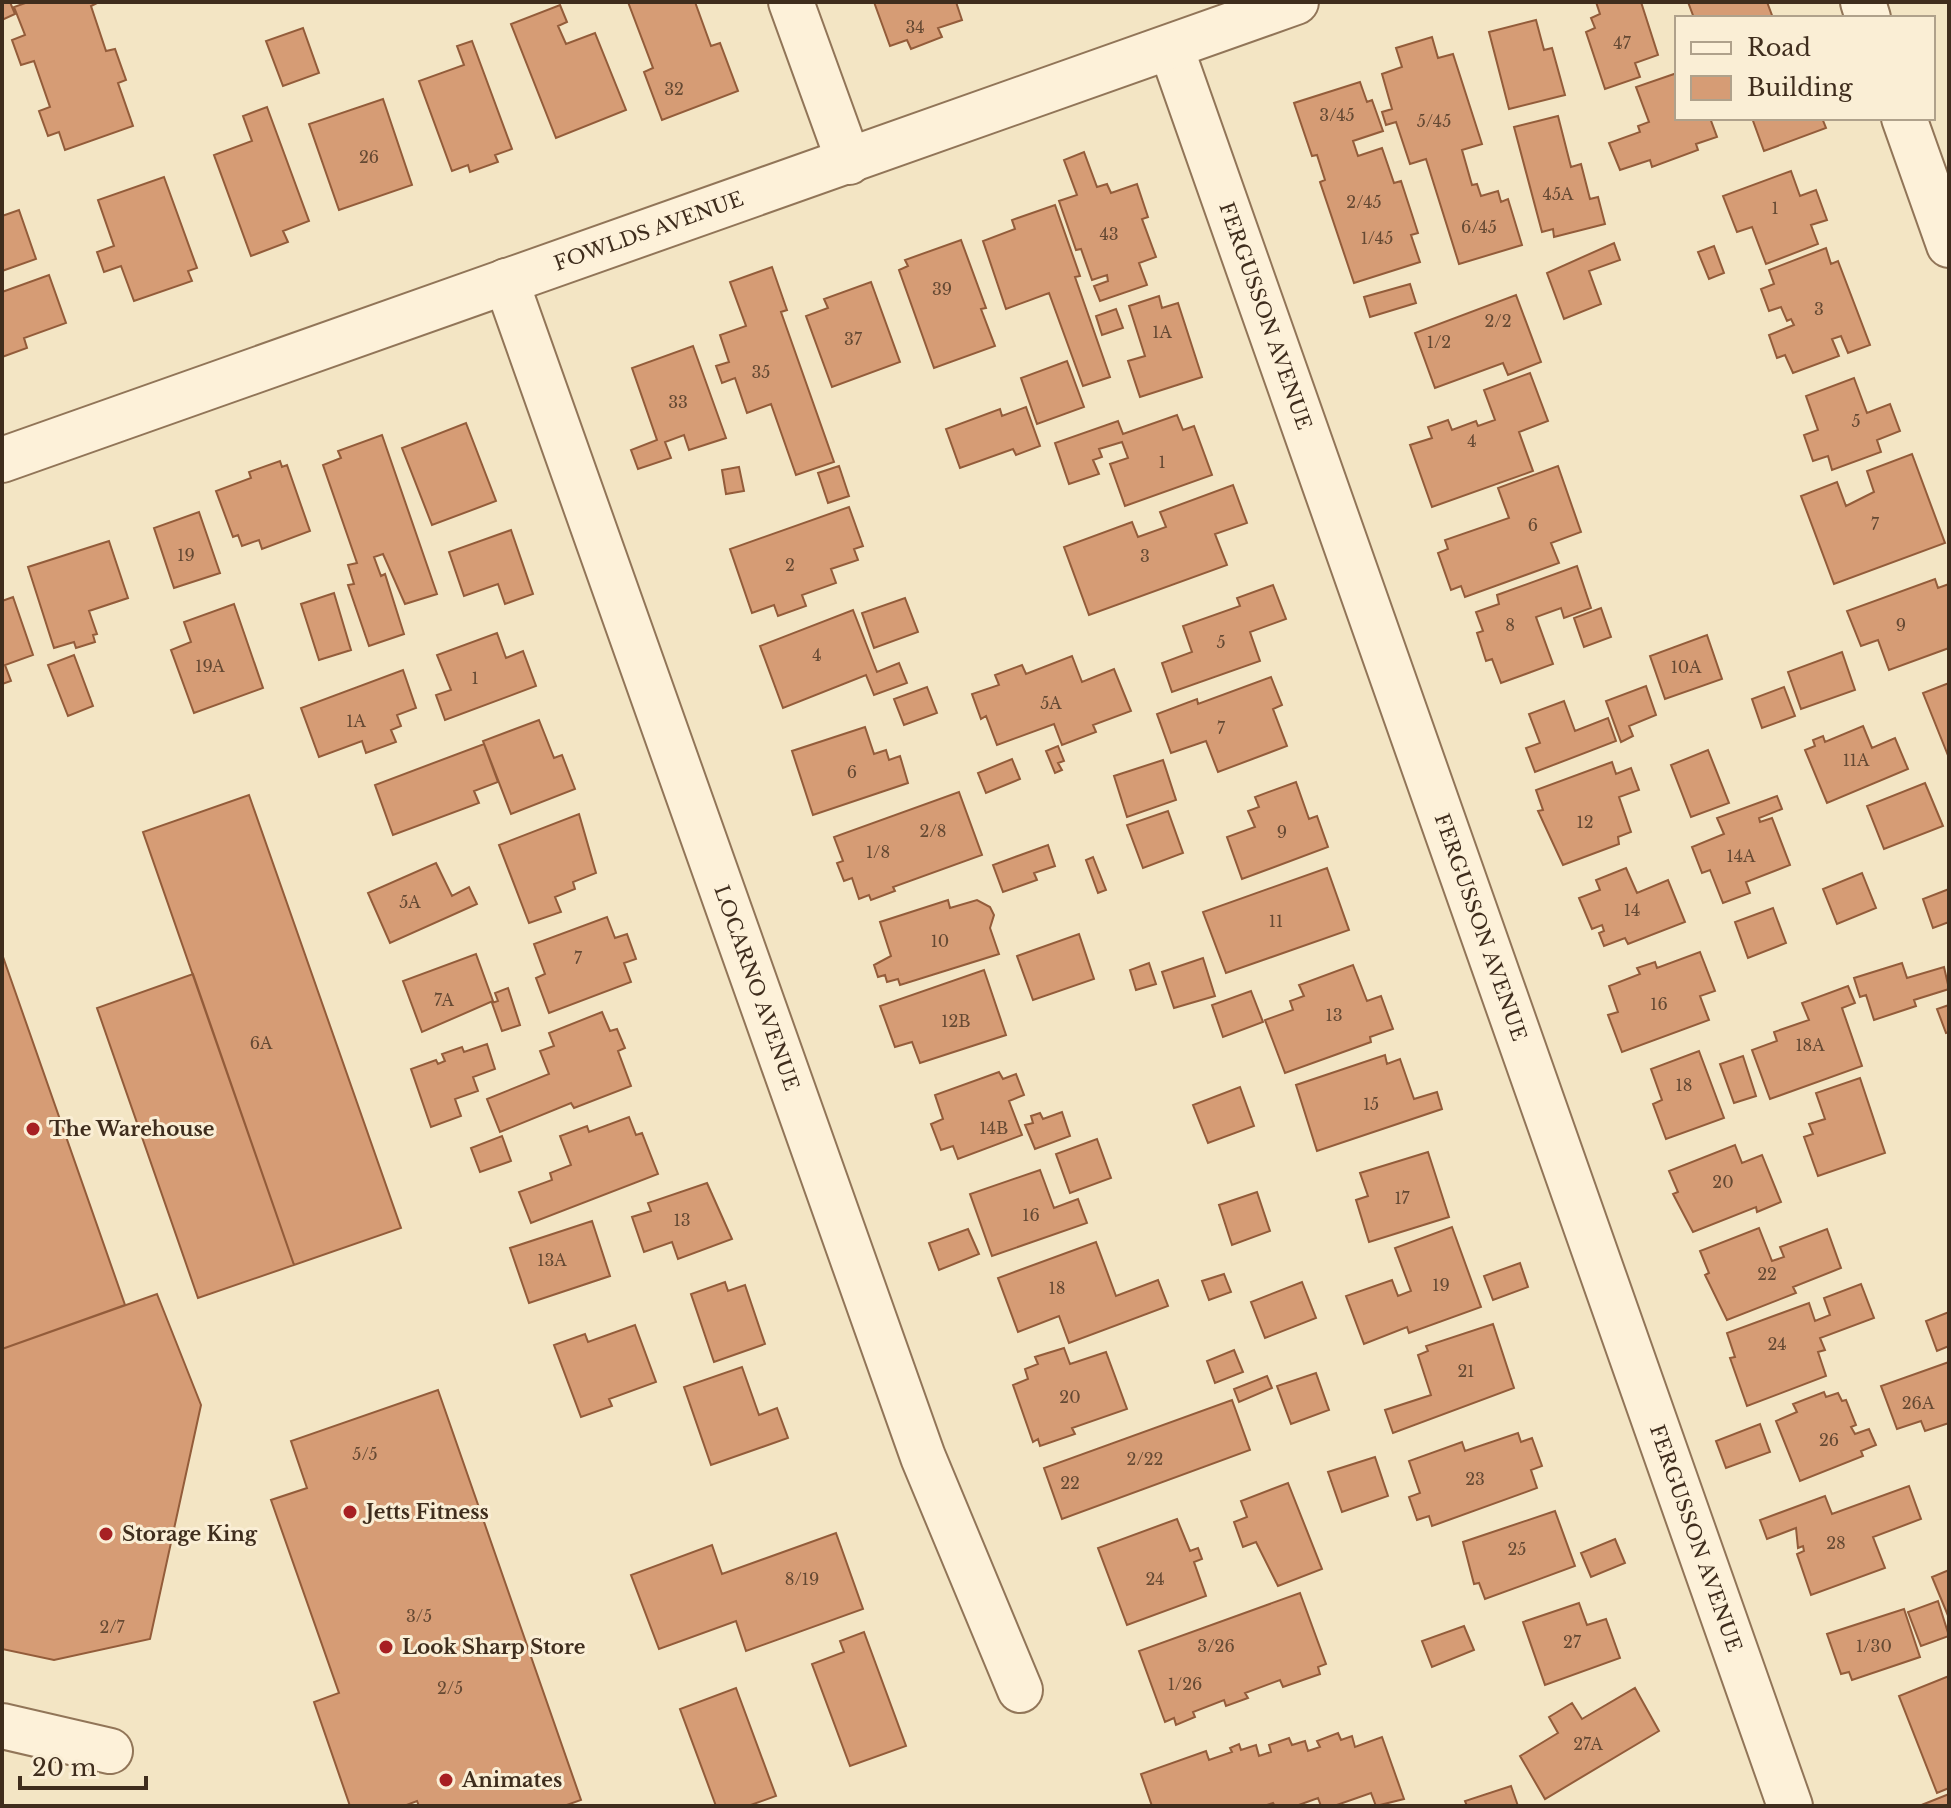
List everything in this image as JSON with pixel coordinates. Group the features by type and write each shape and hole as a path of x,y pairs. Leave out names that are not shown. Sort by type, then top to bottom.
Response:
{"street":[{"path":"791,2 849,162"},
{"name":"FOWLDS AVENUE","path":"2,460 1296,2"},
{"name":"FERGUSSON AVENUE","path":"1171,48 1790,1806"},
{"path":"1905,120 1949,245"},
{"name":"LOCARNO AVENUE","path":"506,281 923,1457 1020,1690"},
{"path":"2,1726 110,1751"}],"building":[{"path":"2,2 10,2 15,14 2,20"},
{"path":"28,2 99,2 91,6 106,51 115,49 126,80 118,83 133,126 65,150 59,132 48,136 39,111 50,107 34,61 21,65 12,40 25,35 14,7"},
{"path":"628,2 695,2 711,46 720,43 738,91 662,120 644,72 653,68"},
{"path":"874,2 956,2 962,20 938,28 942,37 911,49 907,40 890,46"},
{"path":"1596,2 1641,2 1658,55 1635,63 1640,77 1605,89 1586,32 1595,28 1591,18 1600,14"},
{"path":"1688,2 1767,2 1772,16 1693,16"},
{"path":"560,5 567,22 558,26 566,44 595,33 626,110 556,138 511,24"},
{"path":"1536,20 1544,50 1552,48 1565,95 1509,109 1489,32"},
{"path":"303,28 319,73 283,86 266,41"},
{"path":"1432,37 1438,58 1453,54 1482,144 1462,150 1472,185 1477,184 1481,196 1498,191 1501,202 1508,199 1522,245 1459,264 1426,159 1410,164 1396,122 1386,125 1382,112 1392,109 1382,74 1402,67 1396,48"},
{"path":"472,41 512,149 495,155 498,162 470,172 468,165 452,171 419,81 464,65 457,46"},
{"path":"1675,74 1675,120 1711,120 1717,137 1696,144 1698,150 1652,167 1650,160 1620,170 1609,143 1640,132 1638,126 1649,122 1636,87"},
{"path":"1360,82 1367,102 1372,100 1383,131 1353,141 1358,156 1382,148 1394,183 1401,181 1418,233 1411,235 1420,262 1354,283 1320,182 1325,180 1317,155 1312,156 1294,103"},
{"path":"383,99 412,185 339,210 309,124"},
{"path":"267,107 309,221 283,231 288,242 251,256 214,155 252,141 243,116"},
{"path":"1558,116 1571,167 1581,164 1590,199 1598,197 1605,224 1554,237 1553,229 1542,232 1514,127"},
{"path":"1753,120 1823,120 1826,128 1764,151"},
{"path":"1084,152 1097,187 1107,184 1111,193 1137,184 1148,217 1142,219 1156,257 1139,263 1147,285 1100,301 1094,286 1108,281 1107,275 1092,280 1081,249 1076,250 1059,201 1077,195 1064,160"},
{"path":"1791,171 1800,196 1816,190 1827,220 1811,225 1818,244 1766,264 1752,227 1737,232 1723,196"},
{"path":"164,177 197,268 188,271 192,281 134,301 121,266 104,272 97,252 114,246 98,200"},
{"path":"1055,205 1080,276 1075,277 1110,377 1083,386 1049,293 1006,309 983,241 1015,229 1012,220"},
{"path":"19,210 36,259 2,271 2,216"},
{"path":"961,240 986,308 981,309 995,346 934,368 899,270 908,266 905,260"},
{"path":"1614,243 1620,260 1589,271 1601,304 1564,319 1547,273"},
{"path":"1714,246 1724,273 1709,279 1698,252"},
{"path":"1826,248 1831,264 1838,261 1870,345 1848,353 1841,336 1832,339 1839,356 1793,373 1785,355 1777,358 1769,335 1794,325 1791,319 1787,321 1781,307 1769,311 1761,289 1774,284 1769,270"},
{"path":"772,267 787,310 781,312 834,462 796,475 771,404 747,413 735,378 722,383 716,366 729,362 720,335 746,326 730,282"},
{"path":"49,275 66,323 24,338 27,348 2,357 2,292"},
{"path":"871,282 900,362 832,387 806,316 828,308 824,299"},
{"path":"1410,284 1416,303 1370,317 1364,297"},
{"path":"1516,295 1541,362 1508,375 1503,363 1435,388 1415,333"},
{"path":"1159,296 1162,308 1178,303 1202,377 1140,397 1128,361 1145,356 1129,306"},
{"path":"1116,309 1123,328 1102,335 1096,316"},
{"path":"693,346 726,438 689,450 684,435 665,442 671,458 638,469 631,450 657,440 632,368"},
{"path":"1067,361 1084,407 1037,424 1021,378"},
{"path":"1530,373 1548,421 1519,432 1533,471 1432,507 1410,445 1432,438 1428,427 1448,420 1452,430 1476,421 1478,426 1495,420 1484,390"},
{"path":"1854,378 1867,413 1890,404 1900,431 1877,440 1881,452 1832,470 1828,456 1813,461 1804,435 1818,430 1806,396"},
{"path":"1026,407 1040,446 1016,455 1013,449 960,468 946,429 1000,409 1002,416"},
{"path":"1177,415 1183,430 1194,426 1212,475 1125,506 1110,464 1128,458 1122,442 1099,449 1102,457 1093,460 1099,474 1069,484 1055,443 1118,421 1123,434"},
{"path":"466,423 496,501 432,525 402,448"},
{"path":"382,435 437,594 405,604 383,554 374,557 381,576 385,574 404,634 369,646 348,585 354,584 348,565 357,563 323,465 341,458 338,451"},
{"path":"1912,454 1945,543 1834,584 1801,496 1837,482 1846,506 1874,492 1867,471"},
{"path":"280,461 282,467 287,465 310,531 262,549 259,540 242,546 238,535 233,537 216,491 251,478 249,472"},
{"path":"839,466 849,496 828,503 818,473"},
{"path":"1558,466 1581,532 1551,543 1559,563 1465,597 1461,586 1451,590 1438,553 1448,549 1445,540 1509,518 1498,488"},
{"path":"739,467 744,491 726,494 722,470"},
{"path":"1233,485 1247,523 1215,534 1227,565 1089,615 1064,547 1132,522 1138,537 1166,527 1160,512"},
{"path":"849,507 863,546 854,549 858,560 831,569 836,583 802,595 806,606 778,616 774,605 752,613 730,549"},
{"path":"199,512 220,573 174,588 154,528"},
{"path":"511,530 533,594 505,604 498,584 464,596 449,552"},
{"path":"109,541 128,598 89,611 97,634 93,635 95,642 76,648 74,642 54,648 28,567"},
{"path":"1577,566 1591,608 1564,618 1561,608 1536,617 1553,664 1501,683 1492,659 1486,661 1477,633 1483,631 1476,612 1499,604 1497,595"},
{"path":"1935,579 1938,588 1949,584 1949,648 1889,670 1878,640 1861,646 1847,611"},
{"path":"1273,585 1286,619 1250,632 1260,661 1172,692 1162,663 1192,652 1183,626 1240,606 1237,598"},
{"path":"334,593 351,650 319,660 301,604"},
{"path":"13,597 33,655 5,665 11,681 2,684 2,601"},
{"path":"905,598 918,632 874,648 862,613"},
{"path":"234,604 263,688 194,713 171,650 191,642 184,622"},
{"path":"1601,608 1611,637 1584,647 1574,618"},
{"path":"853,610 877,672 899,663 907,683 874,695 866,675 783,708 760,646"},
{"path":"497,633 506,658 523,651 536,686 445,720 436,695 451,690 437,655"},
{"path":"1707,635 1722,679 1665,699 1650,656"},
{"path":"1842,652 1855,690 1801,709 1788,672"},
{"path":"74,655 93,706 68,716 48,665"},
{"path":"1072,656 1082,682 1114,669 1131,711 1093,725 1096,732 1062,745 1054,724 997,745 986,716 981,719 972,694 999,685 995,675 1022,665 1026,674"},
{"path":"403,670 416,708 397,715 401,726 391,730 396,742 366,753 362,741 319,757 301,708"},
{"path":"1271,677 1282,705 1273,709 1287,746 1218,772 1206,741 1171,753 1157,714 1197,699 1198,704"},
{"path":"1949,683 1949,758 1923,693"},
{"path":"1646,686 1656,715 1629,726 1633,736 1621,742 1606,701"},
{"path":"927,687 937,713 904,725 894,699"},
{"path":"1784,687 1795,716 1762,728 1752,699"},
{"path":"1564,701 1575,731 1608,718 1616,741 1535,772 1526,748 1540,743 1529,714"},
{"path":"539,720 554,758 562,755 575,789 511,814 483,741"},
{"path":"1863,726 1872,748 1895,738 1908,769 1827,803 1805,750 1815,746 1813,740 1823,736 1825,742"},
{"path":"865,727 874,754 886,750 889,760 900,756 908,783 813,815 792,751"},
{"path":"484,744 498,782 474,791 479,803 393,835 375,785"},
{"path":"1058,746 1064,761 1058,763 1062,770 1055,773 1046,751"},
{"path":"1708,750 1729,803 1691,817 1671,765"},
{"path":"1012,759 1020,779 986,793 978,773"},
{"path":"1163,760 1176,800 1127,817 1114,776"},
{"path":"1612,762 1616,774 1631,768 1639,790 1619,797 1631,832 1618,837 1619,844 1563,865 1538,811 1543,810 1536,790"},
{"path":"1296,782 1309,819 1317,816 1328,847 1242,879 1227,837 1255,827 1248,811 1259,807 1255,797"},
{"path":"1925,783 1943,826 1884,849 1867,806"},
{"path":"959,792 982,855 893,887 895,891 871,900 869,895 859,899 852,878 844,881 837,863 843,861 834,837"},
{"path":"249,795 401,1228 294,1265 143,832"},
{"path":"1777,796 1782,809 1759,818 1760,822 1772,818 1790,865 1746,882 1750,893 1723,903 1710,870 1702,873 1692,847 1724,834 1717,818"},
{"path":"1168,811 1183,853 1143,868 1127,825"},
{"path":"579,814 596,873 573,882 575,889 555,897 561,912 529,923 499,845"},
{"path":"1048,845 1055,866 1034,873 1037,880 1003,892 993,865"},
{"path":"1093,857 1106,890 1098,893 1086,860"},
{"path":"436,863 452,896 469,887 477,904 390,943 368,893"},
{"path":"1327,868 1349,930 1226,973 1203,912"},
{"path":"1626,868 1637,893 1668,880 1685,922 1628,944 1625,938 1604,946 1599,933 1604,931 1602,925 1592,929 1579,898 1600,890 1596,880"},
{"path":"1862,873 1876,908 1837,924 1823,889"},
{"path":"1949,889 1949,922 1933,928 1923,899"},
{"path":"948,900 950,908 977,900 990,907 994,915 990,928 999,954 900,985 898,979 887,982 885,975 878,977 874,965 891,956 880,922"},
{"path":"1773,908 1786,943 1748,958 1735,922"},
{"path":"607,917 615,938 627,934 636,959 624,963 631,982 549,1013 536,978 545,974 534,944"},
{"path":"1079,934 1094,979 1033,1000 1017,956"},
{"path":"1700,952 1715,991 1700,996 1709,1020 1622,1052 1608,1015 1618,1012 1609,986 1640,974 1637,968 1655,962 1657,968"},
{"name":"The Warehouse","path":"2,954 125,1305 2,1349"},
{"path":"476,954 493,1001 422,1032 403,981"},
{"path":"1203,958 1215,996 1174,1008 1162,972"},
{"path":"1149,963 1156,984 1136,990 1130,970"},
{"path":"1902,963 1907,978 1944,967 1949,989 1914,1000 1916,1006 1874,1020 1866,995 1860,997 1854,978"},
{"path":"1353,965 1367,1001 1381,996 1393,1029 1370,1037 1371,1042 1285,1073 1265,1020 1293,1010 1290,1001 1304,996 1299,985"},
{"path":"984,970 1006,1035 920,1063 912,1042 895,1047 880,1006"},
{"path":"193,974 294,1265 198,1298 97,1008"},
{"path":"1848,986 1855,1003 1842,1008 1862,1066 1770,1099 1752,1050 1777,1041 1774,1032 1809,1020 1802,1003"},
{"path":"508,988 520,1025 502,1031 492,1003 498,1001 495,993"},
{"path":"1251,991 1263,1022 1223,1037 1212,1005"},
{"path":"1949,1005 1949,1032 1946,1033 1937,1009"},
{"path":"602,1012 610,1031 617,1029 625,1048 618,1051 631,1086 574,1108 571,1103 500,1132 487,1099 549,1074 540,1051 554,1046 549,1033"},
{"path":"487,1044 495,1069 473,1077 478,1091 455,1099 461,1116 431,1127 411,1069 436,1060 438,1064 445,1061 442,1054 462,1047 464,1052"},
{"path":"1699,1051 1724,1118 1666,1139 1653,1104 1662,1100 1651,1069"},
{"path":"1385,1055 1387,1064 1400,1059 1414,1099 1437,1092 1442,1109 1317,1151 1296,1085"},
{"path":"1743,1056 1756,1096 1734,1103 1720,1064"},
{"path":"999,1072 1003,1079 1016,1074 1024,1095 1009,1101 1022,1135 958,1159 953,1146 941,1150 931,1124 943,1119 935,1095"},
{"path":"1860,1078 1885,1153 1818,1176 1804,1137 1813,1134 1809,1124 1825,1119 1816,1093"},
{"path":"1240,1087 1254,1126 1208,1143 1193,1105"},
{"path":"1062,1112 1070,1136 1035,1149 1025,1125 1033,1123 1031,1116 1040,1113 1043,1119"},
{"path":"629,1117 636,1135 642,1133 658,1174 531,1223 519,1192 552,1180 550,1173 571,1165 560,1136 587,1126 589,1132"},
{"path":"502,1136 511,1161 480,1172 471,1148"},
{"path":"1097,1139 1111,1178 1070,1193 1056,1154"},
{"path":"1735,1145 1742,1163 1762,1155 1781,1202 1757,1212 1756,1207 1693,1232 1673,1194 1678,1192 1669,1171"},
{"path":"1428,1152 1449,1217 1369,1242 1356,1200 1368,1196 1360,1173"},
{"path":"1040,1170 1054,1208 1078,1199 1087,1223 992,1256 970,1194"},
{"path":"707,1183 732,1239 678,1259 672,1242 644,1252 632,1217 651,1211 648,1203"},
{"path":"1257,1192 1270,1231 1232,1245 1219,1205"},
{"path":"592,1221 610,1276 529,1303 510,1248"},
{"path":"1452,1227 1481,1307 1409,1333 1407,1327 1364,1344 1346,1296 1392,1280 1398,1296 1411,1291 1395,1248"},
{"path":"1759,1228 1772,1261 1784,1257 1780,1247 1827,1229 1841,1268 1793,1287 1796,1293 1727,1320 1705,1275 1709,1273 1700,1251"},
{"path":"968,1229 979,1254 939,1270 929,1243"},
{"path":"1096,1242 1116,1296 1158,1280 1168,1306 1069,1343 1059,1316 1018,1332 998,1278"},
{"path":"1520,1263 1528,1287 1493,1300 1484,1276"},
{"path":"1224,1274 1231,1292 1209,1300 1202,1281"},
{"path":"725,1282 728,1291 745,1285 765,1344 714,1362 691,1294"},
{"path":"1302,1282 1316,1318 1265,1338 1251,1302"},
{"path":"1861,1284 1874,1318 1820,1338 1825,1350 1818,1352 1826,1376 1747,1406 1730,1358 1735,1357 1727,1333 1809,1303 1815,1321 1830,1315 1824,1298"},
{"path":"157,1294 201,1405 150,1639 54,1660 2,1649 2,1349"},
{"path":"1949,1312 1949,1346 1937,1351 1926,1321"},
{"path":"1493,1324 1514,1388 1393,1433 1385,1410 1431,1395 1418,1355 1428,1351 1426,1346"},
{"path":"635,1325 656,1382 609,1399 612,1406 581,1417 554,1345 585,1334 588,1342"},
{"path":"1064,1348 1070,1364 1106,1352 1127,1409 1072,1428 1075,1434 1040,1446 1038,1439 1033,1442 1013,1385 1028,1379 1025,1369 1038,1364 1035,1357"},
{"path":"1234,1350 1243,1372 1215,1383 1207,1361"},
{"path":"1949,1362 1949,1423 1925,1431 1921,1421 1897,1429 1881,1386"},
{"path":"742,1367 759,1415 777,1408 788,1438 711,1465 684,1387"},
{"path":"1316,1373 1329,1410 1291,1424 1277,1386"},
{"path":"1267,1376 1272,1388 1239,1402 1234,1389"},
{"path":"438,1390 581,1800 564,1806 419,1806 417,1801 404,1806 350,1806 314,1702 339,1693 271,1500 307,1488 291,1441"},
{"path":"1824,1392 1826,1397 1838,1393 1842,1401 1846,1400 1856,1425 1851,1427 1855,1434 1869,1429 1876,1445 1861,1451 1863,1456 1800,1481 1776,1421 1797,1412 1793,1404"},
{"path":"1232,1400 1250,1450 1062,1519 1044,1468"},
{"path":"1760,1424 1770,1452 1726,1468 1716,1441"},
{"path":"1518,1433 1521,1442 1532,1438 1542,1466 1531,1470 1537,1488 1432,1526 1429,1516 1417,1520 1409,1497 1420,1493 1409,1461 1462,1442 1465,1451"},
{"path":"1375,1457 1388,1496 1342,1512 1328,1472"},
{"path":"1288,1483 1322,1569 1278,1586 1256,1542 1243,1547 1234,1522 1247,1517 1241,1501"},
{"path":"1909,1486 1921,1519 1873,1537 1885,1568 1811,1595 1797,1554 1804,1551 1803,1546 1798,1548 1796,1528 1767,1539 1760,1520 1825,1496 1832,1514"},
{"path":"1555,1511 1575,1566 1485,1599 1479,1583 1474,1584 1463,1542"},
{"path":"1177,1519 1190,1551 1198,1548 1202,1559 1194,1562 1206,1596 1127,1625 1098,1548"},
{"path":"836,1533 863,1609 746,1651 736,1621 659,1649 631,1575 712,1545 722,1574"},
{"path":"1615,1539 1625,1563 1591,1577 1581,1553"},
{"path":"1949,1570 1949,1618 1932,1577"},
{"path":"1300,1593 1326,1664 1318,1667 1320,1674 1283,1687 1280,1680 1245,1693 1248,1698 1226,1706 1224,1700 1193,1712 1195,1717 1176,1725 1174,1718 1165,1722 1139,1651"},
{"path":"1938,1601 1949,1636 1921,1646 1908,1612"},
{"path":"1579,1603 1587,1625 1606,1619 1620,1658 1545,1685 1523,1622"},
{"path":"1904,1609 1920,1657 1852,1680 1849,1672 1841,1674 1827,1634"},
{"path":"1464,1626 1474,1650 1432,1667 1422,1641"},
{"path":"864,1632 906,1746 850,1766 812,1664 844,1652 840,1641"},
{"path":"1949,1676 1949,1788 1937,1793 1899,1696"},
{"path":"736,1688 776,1796 748,1806 716,1806 680,1709"},
{"path":"1635,1688 1659,1731 1545,1799 1520,1756 1558,1733 1549,1717 1572,1703 1582,1719"},
{"path":"1338,1733 1341,1740 1352,1736 1355,1747 1382,1737 1404,1799 1376,1806 1371,1793 1334,1806 1321,1806 1318,1798 1296,1806 1275,1806 1273,1803 1264,1806 1152,1806 1141,1774 1206,1751 1209,1760 1232,1752 1230,1748 1239,1744 1241,1750 1256,1745 1259,1756 1271,1752 1269,1745 1289,1738 1292,1745 1305,1741 1308,1751 1320,1747 1317,1741"},
{"path":"1511,1786 1518,1806 1467,1806 1465,1801"},
{"path":"1949,1794 1949,1806 1919,1806"}],"place":[{"name":"The Warehouse","path":"33,1129"},
{"name":"Jetts Fitness","path":"350,1512"},
{"name":"Storage King","path":"106,1534"},
{"name":"Look Sharp Store","path":"386,1647"},
{"name":"Animates","path":"446,1780"}]}
